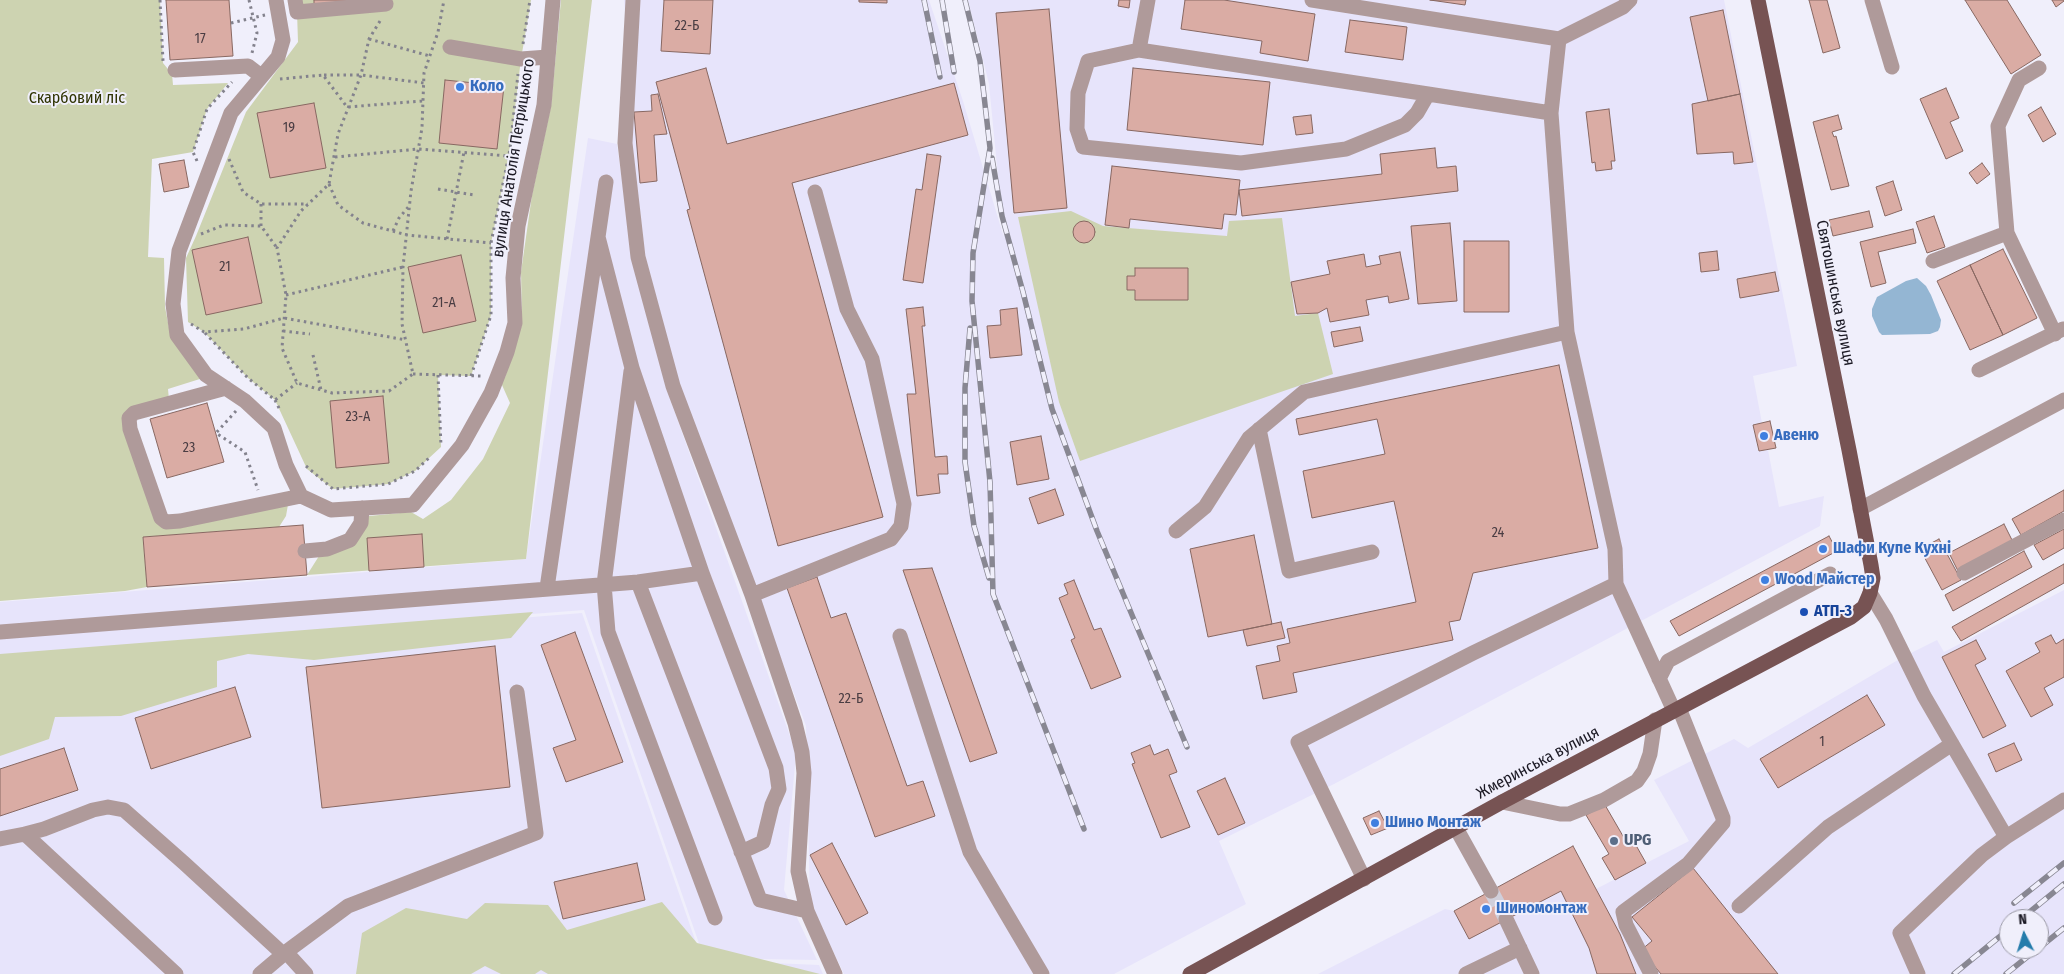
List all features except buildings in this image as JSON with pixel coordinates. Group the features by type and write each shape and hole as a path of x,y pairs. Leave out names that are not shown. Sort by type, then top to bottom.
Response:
{"main road":[{"name":"Святошинська вулиця","path":"1758,0 1860,509 1873,578 1870,593"},
{"name":"Жмеринська вулиця","path":"1190,974 1502,802 1851,617 1864,607 1870,593"}],"street":[{"path":"294,0 298,12 384,11"},
{"name":"вулиця Анатолія Петрицького","path":"301,496 331,510 413,505 462,445 492,393 515,323 513,278 518,226 544,105 553,0"},
{"path":"633,0 624,143 638,257 673,386 752,596 795,723 802,752 804,773 798,871 807,911 835,974"},
{"path":"1139,50 1148,0"},
{"path":"1312,0 1559,39 1623,7 1630,0"},
{"path":"1872,0 1892,67"},
{"path":"226,388 134,412 129,418 130,429 161,518 166,522 301,496 286,465 274,428 245,401 226,388 206,375 177,335 173,304 179,251 231,113 278,57 283,40 277,6"},
{"path":"1559,39 1551,113 1567,332 1615,549 1616,584 1659,679 1677,709 1723,818 1722,823 1688,864 1623,912 1626,925 1651,974"},
{"path":"450,47 521,59 548,57"},
{"path":"1428,94 1417,113 1405,125 1346,148 1241,164 1083,147 1077,129 1078,93 1088,61 1139,50 1428,94 1551,113"},
{"path":"175,70 248,66 261,76"},
{"path":"1979,370 2059,331 2007,233 1998,126 2019,80 2039,68"},
{"path":"547,588 606,182"},
{"path":"752,596 891,539 901,526 904,504 872,359 848,310 815,192"},
{"path":"1933,261 2007,233"},
{"path":"598,236 632,368 702,574 776,768 779,789 772,805 763,842 741,852"},
{"path":"1176,531 1205,507 1249,438 1304,392 1567,332"},
{"path":"632,368 604,584 608,632 715,918"},
{"path":"1860,509 2064,400"},
{"path":"1259,429 1289,570 1372,552"},
{"path":"305,551 327,549 350,540 361,523 362,508"},
{"path":"1964,573 2064,520"},
{"path":"0,632 638,582 702,574"},
{"path":"1659,679 1668,661 1830,574"},
{"path":"638,582 760,900 807,911"},
{"path":"1364,879 1298,742 1473,653 1616,584"},
{"path":"1870,593 1886,619 1924,696 2006,837"},
{"path":"900,636 970,852 1042,974"},
{"path":"260,974 348,906 536,833 517,692"},
{"path":"1502,802 1560,814 1570,814 1604,800 1637,781 1644,771 1650,754 1655,720"},
{"path":"1739,906 1828,827 1952,744"},
{"path":"1918,974 1900,934 1982,855 2006,837 2064,800"},
{"path":"0,838 44,829 93,810 108,808 124,810 285,953 306,974"},
{"path":"1456,828 1491,891"},
{"path":"25,834 176,974"},
{"path":"1506,919 1532,974"},
{"path":"1466,974 1520,948"}],"path":[{"path":"160,0 163,63 175,70"},
{"path":"248,66 257,33 249,0"},
{"path":"412,374 402,324 403,267 422,128 424,73 444,0"},
{"path":"471,376 491,315 491,243 508,156 530,0"},
{"path":"231,23 254,19 277,6"},
{"path":"277,248 301,211 329,184 338,134 361,75 369,39 384,11"},
{"path":"369,39 430,56"},
{"path":"278,79 361,75 424,83"},
{"path":"323,76 348,107"},
{"path":"348,107 423,101"},
{"path":"335,157 419,149 508,156"},
{"path":"447,239 464,152"},
{"path":"225,165 228,156 243,192 261,204 308,204"},
{"path":"329,184 338,205 363,223 407,235 491,243"},
{"path":"438,189 474,195"},
{"path":"261,204 261,226 277,248 286,295 282,348 297,383"},
{"path":"393,231 399,218 410,205"},
{"path":"200,227 196,236 224,225 261,226"},
{"path":"286,295 403,267"},
{"path":"204,332 244,329 284,318 406,340"},
{"path":"188,322 204,332 248,378 275,400 283,417"},
{"path":"283,331 310,334"},
{"path":"313,355 321,390"},
{"path":"297,383 332,393 390,391 412,374 498,376"},
{"path":"438,375 441,447"},
{"path":"275,400 297,383"},
{"path":"245,401 216,433 245,452 263,504"},
{"path":"303,460 307,469 333,489 388,484 415,471 434,453"}],"shaded area":[{"path":"624,0 929,0 963,101 1004,238 989,84 968,0 1724,0 1797,366 1753,376 1762,423 1754,425 1758,451 1768,450 1779,507 1824,496 1820,526 1334,784 1219,841 1246,904 1114,974 844,974 810,903 806,726 680,387 645,255 631,136 631,85"},
{"path":"588,138 617,144 633,258 667,390 796,753 784,890 817,960 704,958 584,610 0,655 0,602 526,559"},
{"path":"2064,590 2064,974 1318,974 1445,909 1454,911 1573,846 1596,889 1689,841 1654,780 1734,739 1748,748 1903,657 1937,640 1944,652"},
{"path":"582,613 702,960 819,965 823,974 0,974 0,660"}],"green space":[{"name":"Скарбовий ліс","path":"0,0 160,0 163,63 172,74 173,85 228,83 207,109 193,152 152,159 148,257 164,258 165,307 171,338 203,378 168,389 169,400 133,410 158,520 289,499 286,516 279,527 143,537 147,587 125,591 0,601"},
{"path":"295,0 531,0 521,59 510,149 491,243 491,315 471,376 438,375 441,447 415,471 388,484 333,489 307,469 275,400 248,378 204,332 188,322 186,258 246,112 298,42"},
{"path":"561,0 592,0 526,559 307,575 319,556 369,516 411,512 423,519 451,500 483,459 510,403 498,376 505,377 522,324 521,272 532,195 551,106"},
{"path":"1071,211 1103,226 1227,236 1229,221 1282,218 1295,316 1318,313 1333,374 1080,461 1059,402 1018,217"},
{"path":"533,612 511,638 314,660 248,654 217,661 217,687 121,716 55,717 49,739 0,756 0,654"},
{"path":"662,902 697,943 820,974 548,974 541,970 535,974 501,974 485,966 471,974 356,974 362,933 406,908 467,919 485,903 548,905 567,930"}],"water":[{"path":"1917,278 1926,286 1941,320 1938,331 1930,334 1882,335 1872,316 1872,309 1877,297 1906,281"}],"tunnel":[{"path":"1491,891 1506,919"}],"railway":[{"path":"924,0 940,77"},
{"path":"942,0 954,72"},
{"path":"965,0 980,61 990,148 973,253 972,301 990,482 993,594 1084,829"},
{"path":"992,158 1002,216 1052,409 1097,531 1187,747"},
{"path":"970,328 965,388 965,462 974,526 989,578"},
{"path":"2014,903 2064,863"},
{"path":"2033,909 2064,884"},
{"path":"2049,940 2064,928"},
{"path":"1954,974 1999,937"},
{"path":"2006,974 2025,959"}],"place":[{"name":"Коло","path":"460,87"},
{"name":"Авеню","path":"1764,436"},
{"name":"Шафи Купе Кухні","path":"1823,549"},
{"name":"Wood Майстер","path":"1765,580"},
{"name":"АТП-3","path":"1804,612"},
{"name":"Шино Монтаж","path":"1375,823"},
{"name":"UPG","path":"1614,841"},
{"name":"Шиномонтаж","path":"1486,909"}]}
